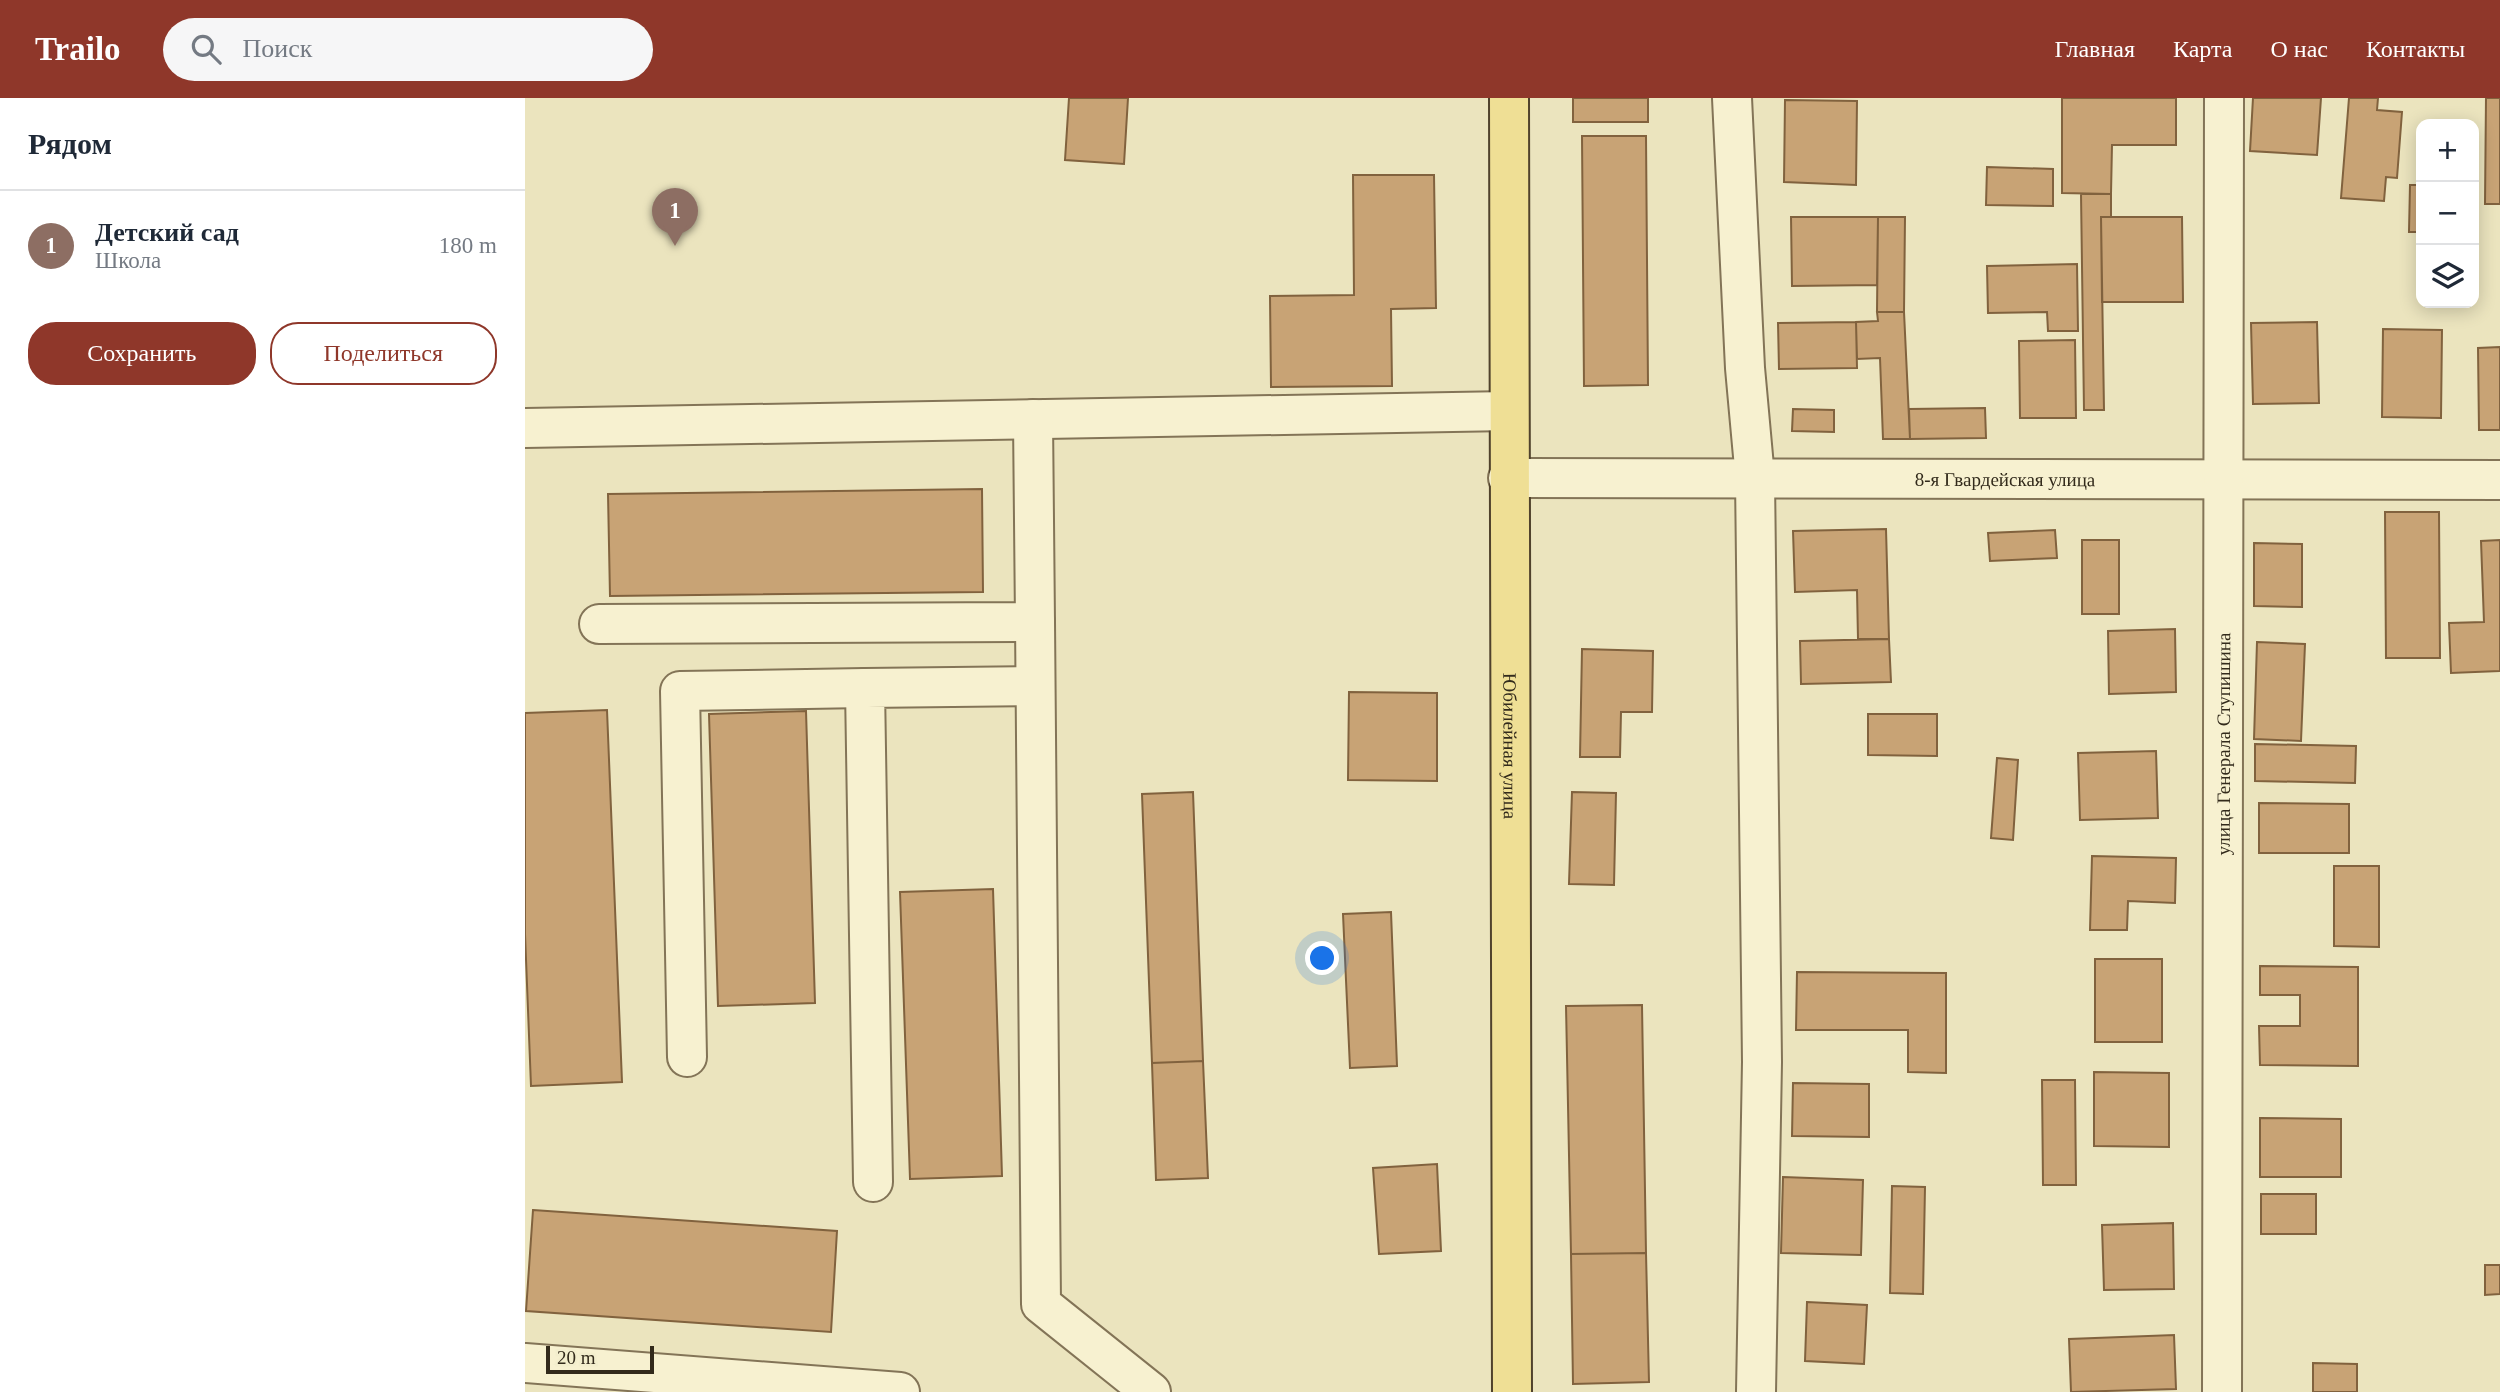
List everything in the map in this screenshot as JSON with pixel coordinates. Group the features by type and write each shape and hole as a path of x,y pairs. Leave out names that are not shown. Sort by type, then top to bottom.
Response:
{"main road":[{"name":"Юбилейная улица","path":"1509,98 1512,1392"}],"street":[{"path":"1732,98 1745,368 1755,478 1762,1062 1756,1392"},
{"name":"улица Генерала Ступишина","path":"2222,1392 2224,98"},
{"path":"525,428 1509,411"},
{"path":"1033,419 1041,1304 1151,1392"},
{"name":"8-я Гвардейская улица","path":"1509,478 2500,480"},
{"path":"599,624 1035,622"},
{"path":"687,1056 680,691 1035,686"},
{"path":"865,688 873,1182"},
{"path":"525,1363 900,1392"}],"building":[{"path":"1069,98 1128,98 1124,164 1065,160"},
{"path":"1573,98 1648,98 1648,122 1573,122"},
{"path":"2062,98 2176,98 2176,145 2112,145 2111,194 2062,193"},
{"path":"2253,98 2321,98 2317,155 2250,151"},
{"path":"2349,98 2378,98 2377,110 2402,112 2397,178 2386,177 2384,201 2341,198"},
{"path":"2486,98 2500,98 2500,204 2485,204"},
{"path":"1785,100 1857,101 1856,185 1784,182"},
{"path":"1582,136 1646,136 1648,385 1584,386"},
{"path":"1987,167 2053,169 2053,206 1986,205"},
{"path":"1353,175 1434,175 1436,308 1391,309 1392,386 1271,387 1270,296 1354,295"},
{"path":"2410,185 2416,185 2416,232 2409,232"},
{"path":"2081,194 2111,194 2111,217 2101,217 2104,410 2084,410"},
{"path":"1791,217 1878,217 1877,285 1792,286"},
{"path":"1878,217 1905,217 1904,312 1877,312"},
{"path":"2101,217 2182,217 2183,302 2102,302"},
{"path":"2077,264 2078,331 2048,331 2047,312 1988,313 1987,266"},
{"path":"1877,312 1904,312 1910,439 1883,439 1880,358 1857,359 1856,322 1878,321"},
{"path":"1856,322 1857,368 1779,369 1778,323"},
{"path":"2317,322 2319,403 2253,404 2251,323"},
{"path":"2383,329 2442,330 2441,418 2382,417"},
{"path":"2075,340 2076,418 2020,418 2019,341"},
{"path":"2500,347 2500,430 2479,430 2478,348"},
{"path":"1985,408 1986,438 1910,439 1909,409"},
{"path":"1793,409 1834,410 1834,432 1792,431"},
{"path":"982,489 983,592 610,596 608,494"},
{"path":"2385,512 2439,512 2440,658 2386,658"},
{"path":"1886,529 1889,639 1858,639 1857,590 1795,592 1793,531"},
{"path":"2055,530 2057,558 1990,561 1988,533"},
{"path":"2082,540 2119,540 2119,614 2082,614"},
{"path":"2500,540 2500,671 2451,673 2449,623 2484,622 2481,541"},
{"path":"2254,543 2302,544 2302,607 2254,606"},
{"path":"2175,629 2176,692 2109,694 2108,631"},
{"path":"1889,639 1891,682 1801,684 1800,641"},
{"path":"2257,642 2305,644 2301,741 2254,739"},
{"path":"1582,649 1653,651 1652,712 1621,712 1620,757 1580,757"},
{"path":"1349,692 1437,693 1437,781 1348,780"},
{"path":"607,710 622,1082 531,1086 525,934 525,713"},
{"path":"806,711 815,1003 718,1006 709,714"},
{"path":"1868,714 1937,714 1937,756 1868,755"},
{"path":"2255,744 2356,746 2355,783 2255,781"},
{"path":"2156,751 2158,818 2080,820 2078,753"},
{"path":"1997,758 2018,760 2013,840 1991,838"},
{"path":"1193,792 1203,1061 1152,1063 1142,794"},
{"path":"1572,792 1616,793 1614,885 1569,884"},
{"path":"2259,803 2349,804 2349,853 2259,853"},
{"path":"2092,856 2176,858 2175,903 2128,901 2127,930 2090,930"},
{"path":"2334,866 2379,866 2379,947 2334,946"},
{"path":"993,889 1002,1176 910,1179 900,892"},
{"path":"1391,912 1397,1066 1350,1068 1343,914"},
{"path":"2095,959 2162,959 2162,1042 2095,1042"},
{"path":"2260,966 2358,967 2358,1066 2260,1065 2259,1026 2300,1026 2300,995 2260,995"},
{"path":"1797,972 1946,973 1946,1073 1908,1072 1908,1030 1796,1030"},
{"path":"1642,1005 1646,1253 1571,1254 1566,1006"},
{"path":"1203,1061 1208,1178 1156,1180 1152,1063"},
{"path":"2094,1072 2169,1073 2169,1147 2094,1146"},
{"path":"2042,1080 2075,1080 2076,1185 2043,1185"},
{"path":"1793,1083 1869,1084 1869,1137 1792,1136"},
{"path":"2260,1118 2341,1119 2341,1177 2260,1177"},
{"path":"1437,1164 1441,1251 1379,1254 1373,1168"},
{"path":"1783,1177 1863,1180 1861,1255 1781,1253"},
{"path":"1892,1186 1925,1187 1923,1294 1890,1293"},
{"path":"2261,1194 2316,1194 2316,1234 2261,1234"},
{"path":"533,1210 837,1231 831,1332 526,1311"},
{"path":"2173,1223 2174,1289 2104,1290 2102,1225"},
{"path":"1646,1253 1649,1382 1573,1384 1571,1254"},
{"path":"2485,1265 2500,1265 2500,1294 2485,1295"},
{"path":"1807,1302 1867,1305 1864,1364 1805,1361"},
{"path":"2174,1335 2176,1389 2071,1392 2069,1339"},
{"path":"2313,1363 2357,1364 2357,1392 2313,1392"}],"place":[{"name":"Детский сад","path":"675,246"}]}
